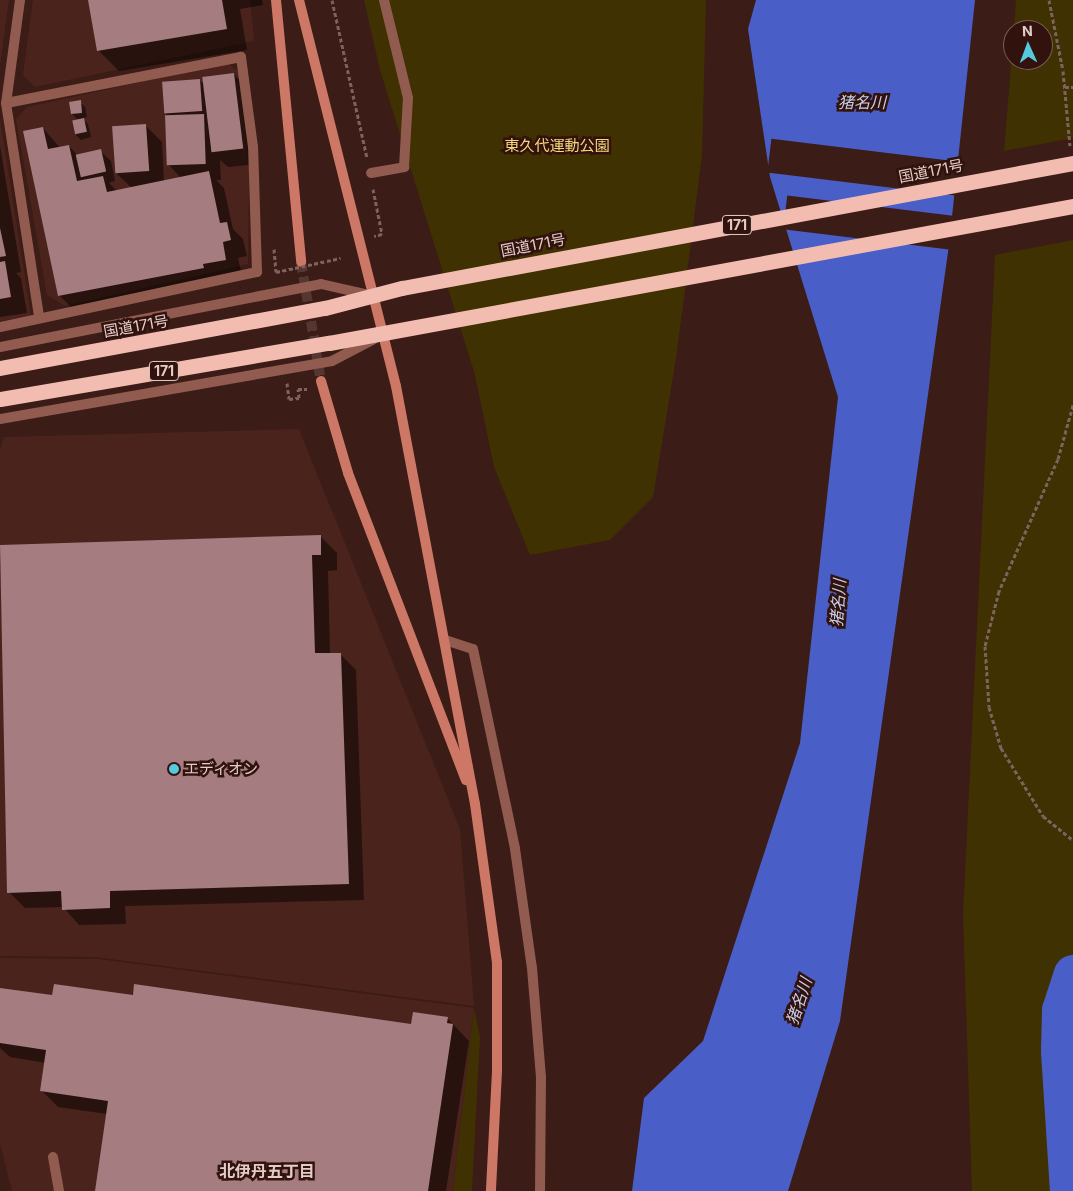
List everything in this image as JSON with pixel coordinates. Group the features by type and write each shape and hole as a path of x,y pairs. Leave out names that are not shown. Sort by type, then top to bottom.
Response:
{"highway":[{"name":"国道171号","path":"0,368 325,308 402,288 1071,156"},
{"name":"171","path":"0,399 329,343 1073,206"}],"street":[{"path":"20,0 6,103 39,317"},
{"path":"276,0 301,262"},
{"path":"299,0 361,239 383,333 476,804 497,962 497,1072 491,1191"},
{"path":"370,173 404,167 408,98 384,0"},
{"path":"0,327 39,317 257,272 253,147 241,56 6,103"},
{"path":"0,347 321,284 374,296"},
{"path":"0,419 332,361 383,333"},
{"path":"321,381 348,473 476,804"},
{"path":"445,640 473,649 515,849 532,968 541,1077 540,1191"},
{"path":"53,1156 59,1191"}],"path":[{"path":"332,0 382,234 361,239"},
{"path":"1049,0 1065,88 1071,156"},
{"path":"1065,88 1073,87"},
{"path":"276,272 341,258"},
{"path":"287,380 289,399 299,398 298,389"},
{"path":"1073,405 1058,460 999,591 985,646 989,707 1001,748 1043,816 1073,840"}],"shaded area":[{"path":"0,0 9,0 0,65"},
{"path":"33,0 250,0 254,41 35,87 23,75"},
{"path":"228,63 239,72 249,170 248,264 65,306 47,295 16,119 27,107"},
{"path":"0,119 31,316 0,321"},
{"path":"299,429 460,829 474,1006 95,957 0,956 0,449 4,437"},
{"path":"0,958 98,959 474,1008 453,1191 12,1191 0,1143"}],"green space":[{"name":"東久代運動公園","path":"364,0 706,0 702,155 677,352 653,497 610,540 530,555 494,467 475,375 380,70"},
{"path":"1016,0 1073,0 1073,138 1004,151 1011,70 1053,70 1053,20 1015,20"},
{"path":"1073,240 1073,1191 972,1191 963,915 995,255"},
{"path":"474,1008 480,1037 472,1191 453,1191"}],"water":[{"name":"猪名川","path":"756,0 975,0 949,245 840,1021 788,1191 632,1191 644,1098 703,1041 800,743 838,397 770,177 748,29"}],"pier":[{"path":"771,139 961,162 957,196 767,172"},
{"path":"787,195 955,216 951,250 783,229"}],"building":[{"path":"88,0 222,0 227,29 97,51"},
{"path":"234,73 243,148 212,152 202,77"},
{"path":"200,79 202,111 164,114 162,82"},
{"path":"81,100 82,113 71,114 69,102"},
{"path":"204,114 206,164 167,165 165,115"},
{"path":"84,118 87,132 75,134 72,120"},
{"path":"146,124 149,171 115,173 112,126"},
{"path":"43,127 48,149 69,145 77,181 103,176 107,192 209,171 220,223 227,222 231,240 223,242 226,260 203,264 204,268 58,296 23,131"},
{"path":"101,149 106,171 81,177 76,155"},
{"path":"0,228 6,256 0,257"},
{"path":"5,261 11,297 0,299 0,262"},
{"name":"エディオン","path":"321,535 321,555 312,555 315,653 341,653 349,884 110,891 110,908 62,910 61,891 7,893 0,545"},
{"path":"54,984 133,995 134,984 411,1024 413,1012 448,1017 447,1023 453,1024 428,1191 95,1191 108,1101 40,1091 46,1050 0,1043 0,988 52,995"}],"waterway":[{"path":"1069,1191 1060,1050 1061,1010 1073,974"}],"tunnel":[{"path":"301,262 321,381"}],"place":[{"name":"エディオン","path":"174,769"}],"district":[{"name":"北伊丹五丁目","path":"267,1171"}]}
